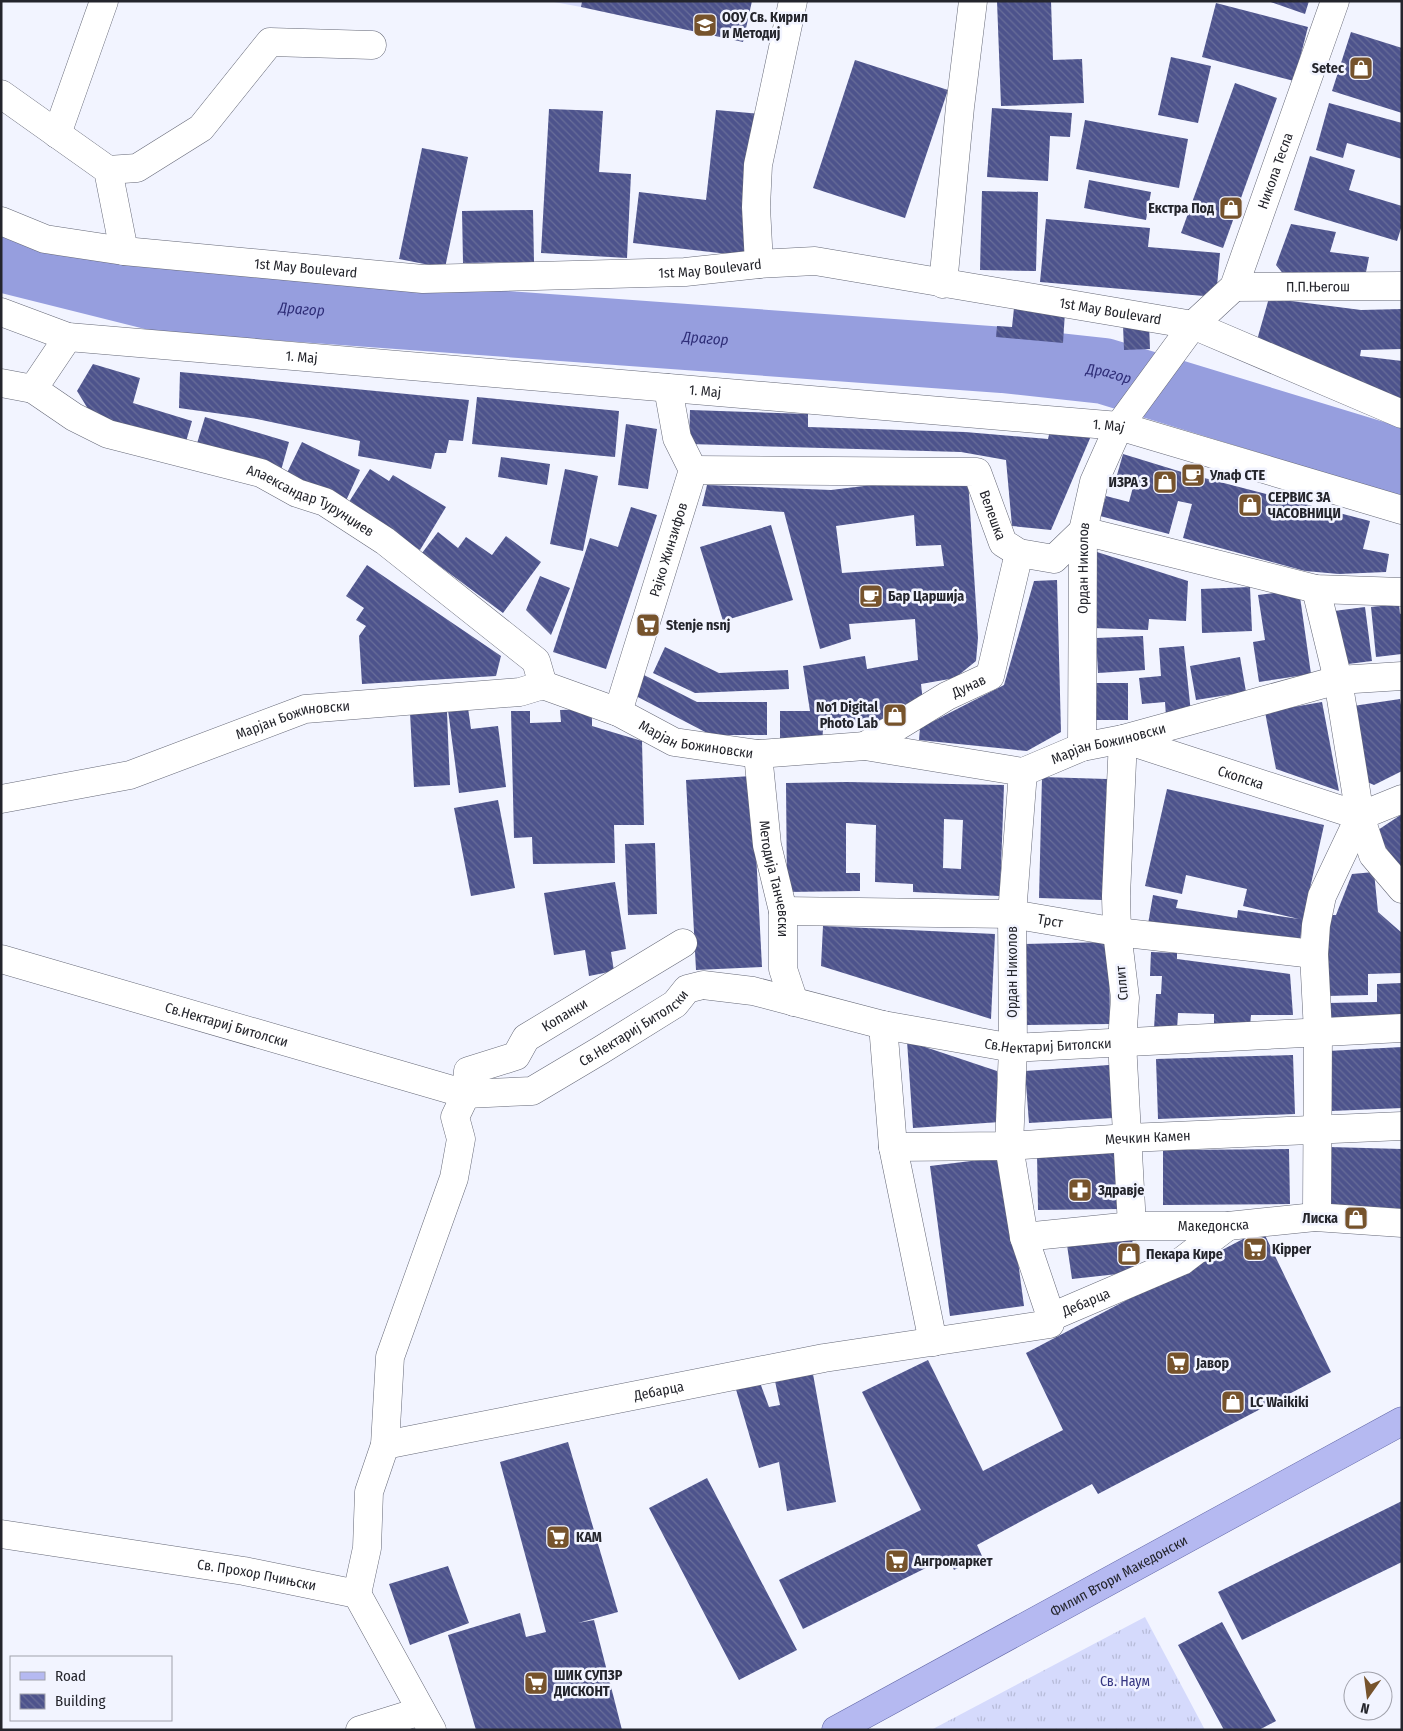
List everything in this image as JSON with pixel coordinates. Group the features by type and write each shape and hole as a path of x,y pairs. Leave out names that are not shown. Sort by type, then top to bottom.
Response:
{"main road":[{"name":"Филип Втори Македонски","path":"836,1730 1402,1421"}],"street":[{"path":"57,134 104,1"},
{"path":"760,264 756,207 758,166 793,1"},
{"path":"943,284 959,116 973,1"},
{"name":"Никола Тесла","path":"1174,352 1193,325 1234,287 1335,1"},
{"path":"1,94 108,170 137,168 201,128 270,42 372,45"},
{"path":"108,170 124,251"},
{"name":"1st May Boulevard","path":"1,221 45,239 124,251 423,279 686,272 760,264 815,261 1193,325 1402,414"},
{"name":"П.П.Његош","path":"1234,287 1402,286"},
{"name":"1. Мај","path":"1,312 68,337 1119,426 1402,510"},
{"path":"1,383 33,389 68,337"},
{"name":"Ордан Николов","path":"1082,747 1083,531 1094,482 1119,426 1174,352"},
{"path":"668,388 677,438 694,470"},
{"name":"Алаександар Турунџиев","path":"33,389 74,417 108,434 261,473 297,493 325,502 385,541 536,661 543,685"},
{"name":"Велешка","path":"694,470 977,472 1003,543 1019,553 1054,559 1083,531"},
{"name":"Рајко Жинзифов","path":"618,712 694,470"},
{"path":"1083,531 1316,589 1402,592"},
{"name":"Дунав","path":"864,746 947,696 990,676 1019,553"},
{"path":"1316,589 1338,680 1360,816 1373,855 1402,889"},
{"name":"Марјан Божиновски","path":"1,798 130,775 305,709 520,692 543,685 618,712 674,742 758,754 864,746 1023,772 1082,747 1123,739 1338,680 1402,676"},
{"name":"Скопска","path":"1123,739 1360,816"},
{"name":"Сплит","path":"1123,739 1116,896 1117,932 1125,998 1122,1042 1132,1226"},
{"name":"Методија Танчевски","path":"758,754 767,845 783,911 782,969 794,1002"},
{"name":"Ордан Николов","path":"1023,772 1012,914 1013,1048 1009,1146 1024,1237 1050,1317"},
{"path":"1315,1218 1317,1209 1318,1032 1314,954 1316,925 1322,896 1360,816 1402,799"},
{"name":"Трст","path":"783,911 1012,914 1117,932 1314,954"},
{"name":"Копанки","path":"466,1094 468,1071 516,1056 526,1038 683,943"},
{"name":"Св.Нектариј Битолски","path":"1,959 466,1094 532,1091 675,1004 687,989 703,985 753,991 883,1025 1013,1048 1402,1028"},
{"path":"883,1025 893,1147 933,1342"},
{"path":"360,1730 427,1720 357,1594 367,1548 369,1492 385,1445 390,1357 454,1178 461,1138 454,1117 466,1094"},
{"name":"Мечкин Камен","path":"893,1147 1009,1146 1128,1138 1402,1126"},
{"name":"Македонска","path":"1024,1237 1132,1226 1228,1226 1315,1218 1402,1223"},
{"name":"Дебарца","path":"385,1445 824,1358 1050,1324 1050,1317 1182,1261 1228,1226"},
{"name":"Св. Прохор Пчињски","path":"1,1534 244,1571 357,1594"}],"green space":[{"path":"549,1 582,1 581,7"},
{"name":"Св. Наум","path":"1145,1617 1205,1730 931,1730"}],"building":[{"name":"ООУ Св. Кирил и Методиј","path":"582,1 752,1 743,42 581,7"},
{"path":"997,1 1051,1 1053,60 1082,59 1084,103 1001,106"},
{"path":"1268,1 1309,1 1305,14"},
{"path":"1216,3 1308,27 1294,81 1202,57"},
{"path":"1351,32 1402,48 1402,113 1332,91"},
{"path":"1171,57 1211,66 1198,123 1158,115"},
{"path":"855,60 948,90 905,218 813,188"},
{"path":"1235,83 1277,98 1223,248 1181,233"},
{"path":"1329,103 1402,123 1402,159 1347,143 1343,158 1316,150"},
{"path":"992,108 1072,113 1070,137 1050,136 1048,181 987,177"},
{"path":"549,109 603,111 599,172 631,174 627,258 541,253"},
{"path":"716,110 761,114 745,256 633,243 639,192 706,200"},
{"path":"1085,120 1188,139 1179,188 1076,169"},
{"path":"422,148 468,157 445,268 399,259"},
{"path":"1310,156 1355,170 1349,190 1402,206 1402,225 1397,241 1294,210"},
{"path":"1089,180 1151,192 1146,220 1084,208"},
{"path":"982,191 1038,192 1036,271 980,270"},
{"path":"533,210 534,262 463,263 462,211"},
{"path":"1046,219 1150,228 1148,247 1220,253 1216,297 1040,282"},
{"path":"1291,224 1336,232 1330,252 1369,257 1366,272 1285,276 1276,265"},
{"path":"1269,298 1361,310 1402,309 1402,349 1361,350 1360,356 1402,361 1402,402 1257,340"},
{"path":"1014,308 1065,312 1063,343 996,337 997,326 1012,327"},
{"path":"1149,324 1150,349 1124,350 1123,325"},
{"path":"93,364 140,378 133,403 192,421 185,445 93,417 77,391"},
{"path":"180,372 469,400 463,441 449,440 446,453 435,453 431,469 358,456 360,441 257,419 179,408"},
{"path":"477,397 619,411 615,457 472,444"},
{"path":"690,410 808,414 808,427 965,432 1048,439 1051,426 1091,436 1051,530 1012,526 1006,460 961,452 689,444"},
{"path":"205,417 289,442 280,474 195,450"},
{"path":"626,424 657,429 648,489 618,485"},
{"path":"302,442 360,470 345,503 286,475"},
{"path":"1123,454 1185,473 1370,521 1363,549 1389,554 1386,572 1339,574 1305,571 1183,538 1192,504 1178,501 1169,534 1100,516 1106,496 1129,502 1133,487 1115,482"},
{"path":"501,457 550,464 547,485 498,477"},
{"path":"370,469 389,481 393,475 446,507 420,550 347,505"},
{"path":"565,469 598,476 583,551 550,544"},
{"path":"968,478 978,638 976,661 955,678 921,684 923,702 875,722 823,730 822,744 780,742 780,711 810,711 803,666 865,656 867,669 918,660 915,619 849,624 851,639 820,649 784,512 702,506 707,485 831,490 913,480","holes":["914,515 916,546 941,545 944,566 842,573 836,526"]},
{"path":"631,507 657,515 606,669 553,652 590,538 618,547"},
{"path":"771,525 793,600 723,621 700,547"},
{"path":"438,532 458,548 466,537 492,555 506,536 541,562 503,613 422,553"},
{"path":"1097,552 1188,581 1186,621 1149,619 1148,630 1094,628"},
{"path":"367,565 501,656 496,676 362,684 359,636 366,626 356,620 364,608 346,596"},
{"path":"540,576 570,588 551,635 526,610"},
{"path":"1057,580 1061,732 1027,751 919,740 920,728 1004,685 1034,581"},
{"path":"1250,587 1252,631 1202,633 1201,589"},
{"path":"1299,590 1311,674 1259,682 1253,642 1265,640 1258,595"},
{"path":"1399,604 1400,614 1402,613 1402,654 1376,657 1371,607"},
{"path":"1365,607 1372,661 1340,665 1334,611"},
{"path":"1143,636 1145,670 1098,673 1096,638"},
{"path":"1184,646 1191,713 1166,716 1165,702 1142,704 1139,678 1161,676 1159,648"},
{"path":"665,647 719,673 788,670 789,689 695,693 653,673"},
{"path":"1240,657 1246,692 1196,700 1190,666"},
{"path":"644,675 697,702 767,702 767,735 711,735 634,695"},
{"path":"1092,683 1128,683 1128,720 1093,720"},
{"path":"1400,699 1402,711 1402,771 1374,785 1365,781 1353,706"},
{"path":"1322,702 1339,791 1276,769 1265,712"},
{"path":"468,708 471,729 498,726 506,787 459,793 448,710"},
{"path":"592,709 592,726 642,741 644,825 614,825 615,863 533,864 532,837 514,838 511,711 530,711 530,723 561,722 560,710"},
{"path":"447,712 450,785 414,787 410,713"},
{"path":"752,776 762,967 696,970 686,780"},
{"path":"1042,777 1107,779 1103,900 1039,898"},
{"path":"847,782 1004,785 1000,896 913,892 913,884 875,882 876,825 846,823 846,873 860,873 860,891 787,892 786,783","holes":["944,819 963,820 961,869 943,868"]},
{"path":"1167,789 1324,825 1303,920 1299,947 1148,924 1153,895 1178,900 1176,908 1237,918 1238,910 1299,919 1243,906 1247,889 1186,875 1182,894 1145,886"},
{"path":"498,800 515,888 471,896 454,808"},
{"path":"1402,814 1402,871 1375,832"},
{"path":"655,843 657,914 628,915 625,844"},
{"path":"1374,872 1378,912 1402,933 1402,973 1368,974 1368,995 1327,996 1324,915 1336,915 1352,874"},
{"path":"615,882 626,949 611,952 614,971 589,976 585,950 554,955 544,893"},
{"path":"823,926 995,934 991,1019 821,966"},
{"path":"1109,942 1110,1024 1025,1025 1024,944"},
{"path":"1151,952 1177,953 1177,959 1290,974 1293,1015 1251,1015 1250,1026 1214,1024 1214,1014 1178,1013 1177,1030 1154,1029 1156,994 1161,994 1162,976 1150,976"},
{"path":"1402,983 1402,1021 1328,1023 1328,1003 1377,1002 1377,984"},
{"path":"907,1041 997,1071 1000,1122 913,1128"},
{"path":"1402,1047 1402,1108 1331,1111 1328,1051"},
{"path":"1293,1055 1295,1114 1158,1119 1156,1059"},
{"path":"1109,1065 1113,1118 1029,1123 1025,1071"},
{"path":"1329,1147 1402,1149 1402,1212 1327,1209"},
{"path":"1289,1149 1290,1204 1163,1205 1163,1150"},
{"path":"1119,1152 1120,1209 1038,1210 1037,1153"},
{"path":"1004,1157 1024,1306 950,1316 930,1166"},
{"path":"1262,1229 1331,1372 1098,1494 1092,1484 1046,1508 977,1545 982,1556 954,1570 948,1557 803,1629 779,1580 921,1510 862,1392 928,1360 983,1471 1063,1430 1026,1353"},
{"path":"1132,1238 1136,1272 1072,1279 1067,1245"},
{"path":"813,1374 836,1502 787,1511 779,1462 759,1468 735,1386 759,1380 769,1407 780,1405 775,1381"},
{"path":"568,1442 618,1612 578,1623 594,1620 622,1730 476,1730 448,1635 520,1613 526,1637 546,1632 500,1462"},
{"path":"707,1478 797,1650 739,1680 649,1508"},
{"path":"1402,1501 1402,1562 1242,1640 1218,1592"},
{"path":"448,1566 469,1623 410,1645 389,1584"},
{"path":"1222,1622 1276,1721 1259,1730 1224,1730 1178,1645"}],"waterway":[{"name":"Драгор","path":"1,259 161,299 1003,360 1104,371 1402,462"}],"place":[{"name":"ООУ Св. Кирил и Методиј","path":"705,25"},
{"name":"Setec","path":"1361,68"},
{"name":"Екстра Под","path":"1231,208"},
{"name":"Улаф СТЕ","path":"1193,475"},
{"name":"ИЗРА З","path":"1165,482"},
{"name":"СЕРВИС ЗА ЧАСОВНИЦИ","path":"1250,505"},
{"name":"Бар Царшија","path":"871,596"},
{"name":"Stenje nsnj","path":"648,625"},
{"name":"No1 Digital Photo Lab","path":"895,715"},
{"name":"Здравје","path":"1080,1190"},
{"name":"Лиска","path":"1356,1218"},
{"name":"Kipper","path":"1255,1249"},
{"name":"Пекара Кире","path":"1129,1254"},
{"name":"Јавор","path":"1178,1363"},
{"name":"LC Waikiki","path":"1233,1402"},
{"name":"KAM","path":"558,1537"},
{"name":"Ангромаркет","path":"897,1561"},
{"name":"ШИК СУПЗР ДИСКОНТ","path":"536,1683"}]}
